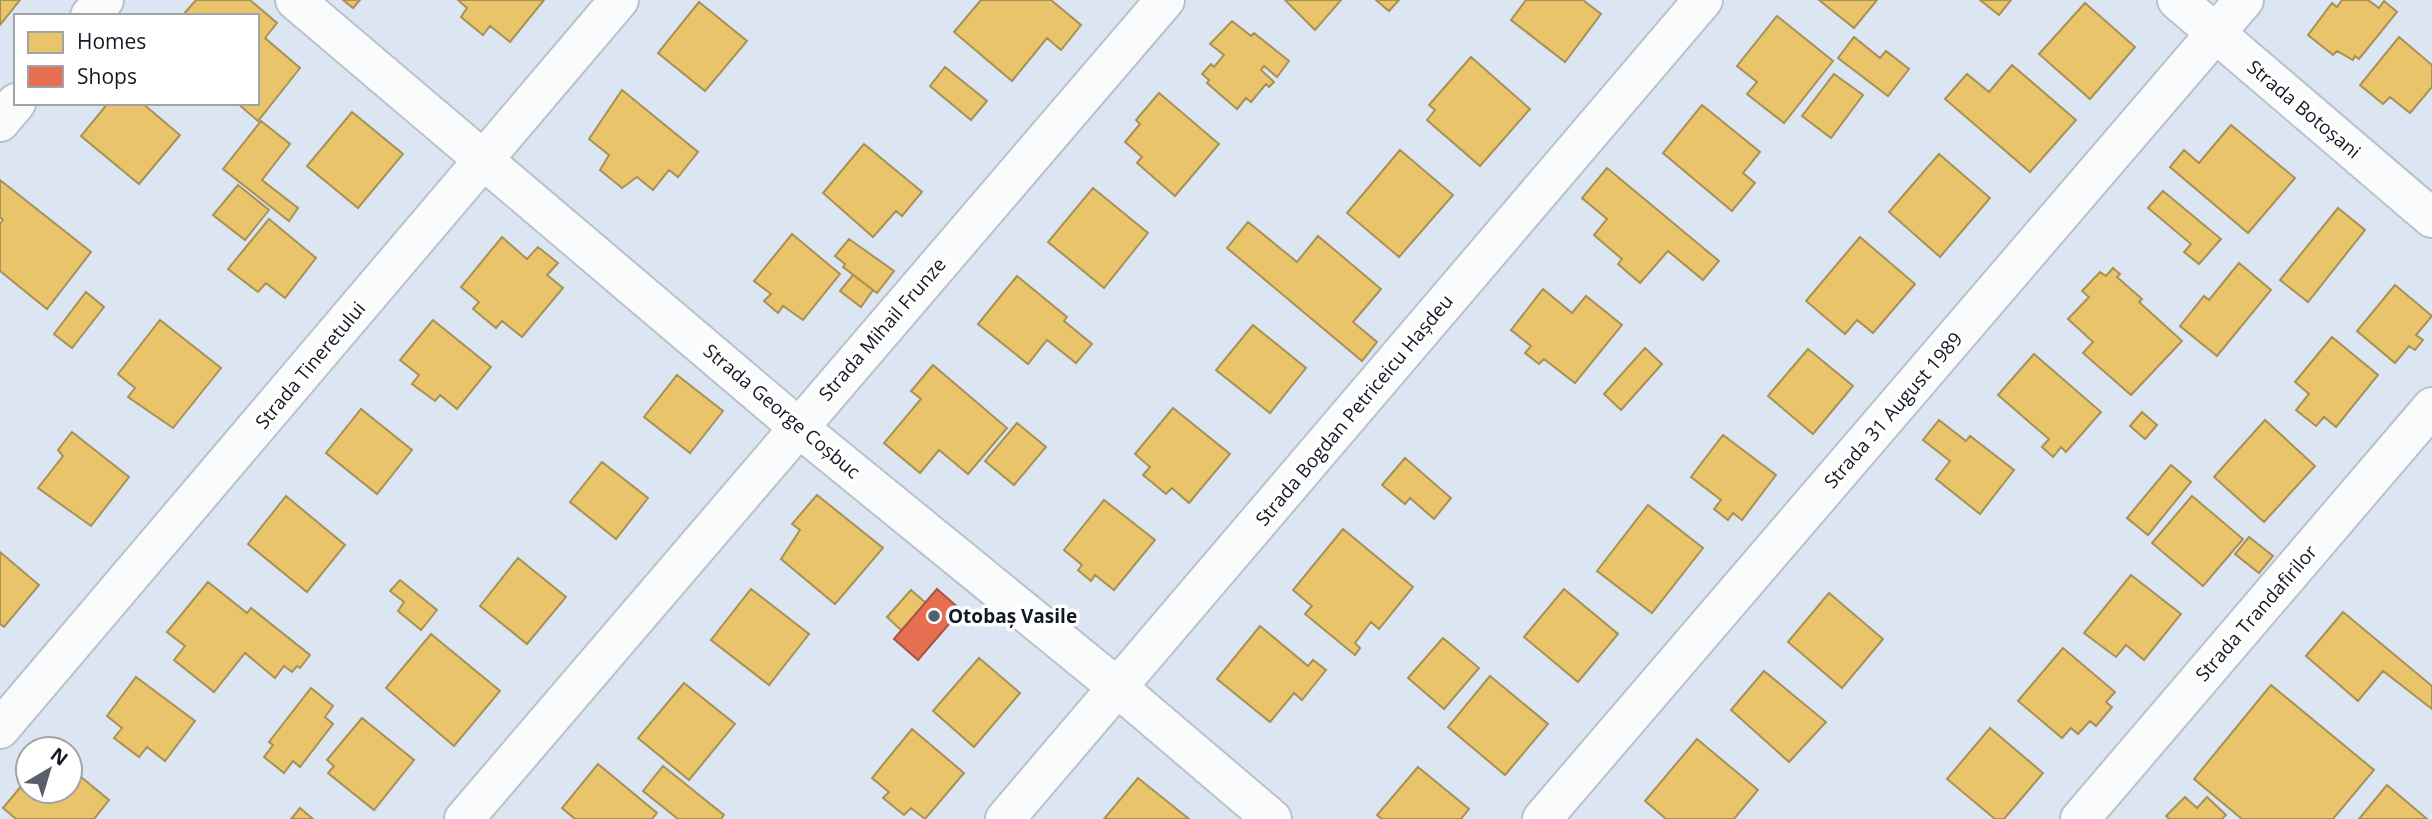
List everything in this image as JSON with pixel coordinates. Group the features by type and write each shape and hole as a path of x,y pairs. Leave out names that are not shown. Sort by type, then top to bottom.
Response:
{"street":[{"path":"92,14 104,0"},
{"name":"Strada George Coșbuc","path":"295,0 798,427 1117,687 1272,819"},
{"name":"Strada Tineretului","path":"0,729 619,0"},
{"name":"Strada Mihail Frunze","path":"464,819 1165,0"},
{"name":"Strada Bogdan Petriceicu Hașdeu","path":"1005,819 1703,0"},
{"name":"Strada Botoșani","path":"2177,0 2432,218"},
{"name":"Strada 31 August 1989","path":"1542,819 2244,0"},
{"path":"0,122 14,105"},
{"name":"Strada Trandafirilor","path":"2080,819 2432,407"}],"building: Homes":[{"path":"0,0 20,0 0,25"},
{"path":"196,0 250,0 277,23 265,38 300,68 258,121 239,105 259,105 259,14 184,14"},
{"path":"343,0 360,0 353,8"},
{"path":"458,0 544,0 510,42 490,26 483,35 461,17 467,8"},
{"path":"981,0 1051,0 1081,25 1061,50 1047,38 1012,81 954,32"},
{"path":"1285,0 1341,0 1315,30"},
{"path":"1376,0 1399,0 1389,11"},
{"path":"1526,0 1583,0 1601,14 1565,62 1511,20"},
{"path":"1819,0 1877,0 1854,28"},
{"path":"1980,0 2011,0 1999,15"},
{"path":"2342,0 2368,0 2379,8 2384,1 2397,12 2359,59 2355,56 2353,60 2337,51 2333,55 2308,35 2332,3 2337,7"},
{"path":"699,2 747,41 705,91 658,53"},
{"path":"2085,3 2135,47 2090,99 2039,54"},
{"path":"1777,16 1833,61 1784,123 1747,94 1757,82 1737,66"},
{"path":"1232,21 1251,36 1254,33 1289,61 1277,77 1264,66 1261,70 1274,82 1269,87 1266,84 1251,102 1246,98 1237,109 1207,83 1209,80 1202,74 1211,64 1214,67 1224,55 1210,44"},
{"path":"1854,37 1880,58 1886,51 1909,69 1888,96 1838,58"},
{"path":"2399,37 2432,65 2432,87 2410,113 2390,97 2383,104 2360,85"},
{"path":"1471,57 1530,109 1480,166 1427,120 1435,110 1429,105"},
{"path":"2012,65 2076,120 2030,172 1945,99 1967,74 1989,92"},
{"path":"945,67 987,101 971,120 930,86"},
{"path":"1834,74 1863,95 1831,138 1802,116"},
{"path":"622,90 698,152 678,177 669,170 653,190 637,177 622,188 600,170 609,155 589,139"},
{"path":"1159,93 1219,144 1175,196 1137,163 1142,157 1125,142 1140,124 1136,120"},
{"path":"106,105 144,105 180,135 139,184 81,136"},
{"path":"1702,105 1760,152 1743,173 1755,183 1732,211 1663,153"},
{"path":"352,112 403,154 358,208 307,166"},
{"path":"261,121 290,144 262,180 298,208 289,221 223,169"},
{"path":"2231,125 2295,178 2248,233 2170,167 2184,150 2199,163"},
{"path":"864,144 922,192 902,216 896,211 873,237 823,193"},
{"path":"1400,150 1453,195 1399,257 1347,213"},
{"path":"1939,154 1990,198 1940,257 1889,212"},
{"path":"1607,168 1719,261 1703,280 1668,251 1640,283 1618,264 1622,259 1594,235 1607,219 1582,198"},
{"path":"0,180 91,252 47,309 0,271 0,224 3,220 0,217"},
{"path":"238,185 269,210 245,240 213,215"},
{"path":"1093,188 1148,233 1104,288 1048,242"},
{"path":"2163,191 2221,239 2199,264 2184,252 2191,244 2148,208"},
{"path":"2338,208 2365,230 2308,302 2280,280"},
{"path":"269,219 316,258 285,298 266,283 258,292 228,269"},
{"path":"1248,222 1297,262 1318,236 1381,289 1353,322 1377,342 1362,361 1227,248"},
{"path":"792,234 840,274 803,320 783,306 778,313 764,301 771,294 754,281"},
{"path":"502,237 527,259 538,247 558,263 547,275 563,288 522,337 502,321 496,328 473,309 479,302 461,287"},
{"path":"1860,237 1915,284 1873,333 1857,320 1845,334 1806,301"},
{"path":"849,239 894,271 877,293 843,267 845,264 835,256"},
{"path":"2239,263 2271,290 2217,356 2180,326 2204,296 2209,300"},
{"path":"2113,268 2120,274 2117,277 2142,299 2139,302 2182,341 2131,395 2083,353 2093,342 2068,319 2089,297 2082,291 2100,272 2106,276"},
{"path":"853,275 873,290 861,307 840,291"},
{"path":"1017,276 1067,317 1064,321 1092,344 1076,363 1047,340 1028,364 978,324"},
{"path":"2395,285 2432,316 2416,335 2423,340 2415,350 2409,346 2395,363 2357,331"},
{"path":"1543,289 1572,313 1586,296 1622,325 1575,383 1544,359 1539,364 1525,353 1531,346 1511,330"},
{"path":"86,292 104,307 72,348 54,334"},
{"path":"160,320 221,368 173,428 128,397 135,388 118,374"},
{"path":"433,320 491,367 457,409 440,395 435,401 412,384 419,375 400,360"},
{"path":"1253,325 1306,368 1270,413 1216,370"},
{"path":"2332,337 2378,375 2336,427 2324,417 2316,426 2296,410 2309,394 2295,382"},
{"path":"1645,348 1662,364 1621,410 1604,394"},
{"path":"1808,349 1853,386 1813,434 1768,396"},
{"path":"2034,354 2101,412 2066,452 2061,447 2053,457 2042,447 2049,439 1998,395"},
{"path":"933,365 1007,428 968,474 939,450 920,473 884,443 921,399 911,391"},
{"path":"677,375 723,411 690,453 644,417"},
{"path":"1173,408 1230,454 1189,503 1172,488 1166,494 1143,475 1150,467 1135,454"},
{"path":"361,409 412,450 377,494 326,453"},
{"path":"2142,412 2157,425 2145,439 2130,426"},
{"path":"1939,420 1966,441 1970,436 2014,470 1980,514 1936,479 1950,461 1923,440"},
{"path":"2265,420 2315,466 2264,522 2214,477"},
{"path":"1017,423 1046,447 1014,485 985,461"},
{"path":"72,432 129,477 91,526 38,488 63,456 58,450"},
{"path":"1723,435 1776,475 1742,520 1733,513 1728,520 1714,509 1721,500 1691,477"},
{"path":"1405,458 1451,498 1434,519 1410,498 1405,504 1382,485"},
{"path":"602,462 648,498 616,539 570,502"},
{"path":"2171,465 2191,482 2148,535 2127,518"},
{"path":"817,495 883,548 835,604 781,559 800,530 792,524"},
{"path":"286,496 345,545 307,592 248,544"},
{"path":"2192,496 2243,539 2203,586 2152,543"},
{"path":"1104,500 1155,540 1114,590 1095,575 1091,581 1078,570 1082,565 1064,550"},
{"path":"1648,505 1703,548 1652,613 1597,571"},
{"path":"1343,529 1413,587 1379,629 1371,622 1355,643 1360,648 1355,655 1305,614 1312,606 1293,590"},
{"path":"2249,537 2273,556 2259,573 2235,554"},
{"path":"0,552 39,585 4,627 0,624"},
{"path":"518,558 566,597 527,644 480,606"},
{"path":"2131,575 2181,614 2144,660 2126,645 2116,657 2084,633"},
{"path":"400,580 437,610 421,630 398,611 404,602 390,591"},
{"path":"208,582 247,613 251,608 310,655 300,668 297,666 292,672 284,666 275,678 245,653 214,692 174,660 185,646 167,632"},
{"path":"751,589 809,634 769,685 711,640"},
{"path":"1564,589 1618,634 1578,682 1524,637"},
{"path":"911,590 926,603 902,631 887,617"},
{"path":"1829,593 1883,639 1842,688 1788,642"},
{"path":"2343,612 2432,686 2432,709 2383,671 2358,701 2306,656"},
{"path":"1260,626 1308,666 1313,660 1326,670 1302,700 1294,693 1270,722 1217,679"},
{"path":"431,634 500,691 454,746 386,688"},
{"path":"1443,638 1479,668 1444,709 1408,678"},
{"path":"2063,648 2115,692 2106,702 2112,707 2096,726 2090,721 2078,734 2071,728 2062,738 2018,701"},
{"path":"979,658 1020,693 974,747 933,711"},
{"path":"1764,671 1826,722 1789,762 1731,710"},
{"path":"1490,676 1548,724 1505,775 1448,727"},
{"path":"136,677 195,721 165,761 147,747 139,757 114,738 122,728 107,716"},
{"path":"684,683 735,724 689,780 638,738"},
{"path":"2271,685 2374,770 2333,819 2242,819 2194,779"},
{"path":"311,688 333,706 325,717 333,724 300,767 293,761 284,773 264,757 273,745 269,742"},
{"path":"362,718 414,760 374,810 328,773 334,766 327,760"},
{"path":"1990,728 2043,773 2004,819 1995,819 1947,779"},
{"path":"912,729 964,773 925,819 911,808 904,815 883,798 889,792 872,778"},
{"path":"1697,739 1758,790 1734,819 1666,819 1645,801"},
{"path":"598,764 657,813 652,819 575,819 562,808"},
{"path":"663,766 724,815 721,819 678,819 643,791"},
{"path":"1418,767 1469,809 1461,819 1382,819 1377,815"},
{"path":"1138,778 1189,819 1104,819"},
{"path":"84,779 109,800 94,819 16,819 3,808 14,795 14,805 84,805"},
{"path":"2387,785 2427,819 2359,819"},
{"path":"2185,797 2197,808 2207,797 2226,815 2222,819 2169,819 2166,816"},
{"path":"300,808 313,819 291,819"}],"building: Shops":[{"path":"937,589 961,610 918,660 894,639"}],"place":[{"name":"Otobaș Vasile","path":"934,616"}]}
